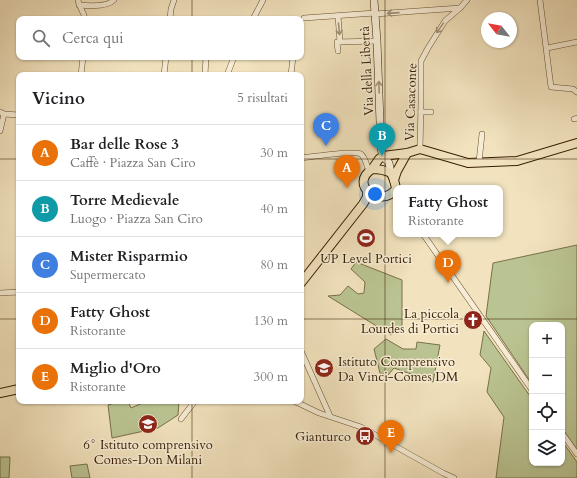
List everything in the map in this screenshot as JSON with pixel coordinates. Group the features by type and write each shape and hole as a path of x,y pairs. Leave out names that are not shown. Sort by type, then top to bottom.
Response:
{"main road":[{"path":"304,278 363,204 367,197 367,190 365,188 364,180 366,174 378,159 383,156 407,153 420,149 468,163 517,161 577,143"},
{"path":"394,185 397,171 407,153"},
{"path":"370,170 377,169 393,186"},
{"path":"367,190 373,195 381,197 388,196 393,188"},
{"path":"363,204 376,196"},
{"path":"0,393 16,390"}],"street":[{"path":"78,3 88,6 111,3 114,0"},
{"path":"170,16 174,0"},
{"path":"255,16 263,0"},
{"name":"Via della Libertà","path":"374,0 381,150 383,156 389,163 394,185"},
{"name":"Via Casaconte","path":"420,149 421,61 445,21 467,0"},
{"path":"540,0 551,87 573,89 577,92"},
{"path":"78,3 84,16"},
{"path":"304,18 460,8"},
{"path":"338,16 340,42 338,42 338,51"},
{"path":"340,42 377,41"},
{"path":"547,48 577,42"},
{"path":"81,72 83,60"},
{"path":"164,72 166,60"},
{"path":"205,72 206,60"},
{"path":"228,72 233,60"},
{"path":"292,72 293,60"},
{"path":"421,112 431,112"},
{"path":"0,131 2,113 16,115"},
{"path":"479,162 482,134"},
{"path":"304,158 358,153 363,155 370,170"},
{"path":"425,237 529,386"},
{"path":"0,293 16,292"},
{"path":"304,358 330,416"},
{"path":"181,419 193,404"},
{"path":"300,404 319,413 361,427 443,474 454,478"},
{"path":"565,437 577,454"}],"green space":[{"path":"577,245 577,450 565,432 565,322 529,322 529,380 486,316 493,263"},
{"path":"356,262 402,280 402,326 391,335 328,296 340,295 348,286 358,294 364,293 365,282 351,269"},
{"path":"484,331 529,395 529,466 565,466 565,445 577,462 577,478 496,478 504,417 487,392 491,368 480,355"},
{"path":"386,339 403,349 416,349 417,342 440,345 433,382 394,368 388,375 380,373 374,349"},
{"path":"129,404 131,408 140,404 179,404 178,415 158,428 112,438 108,405"},
{"path":"0,457 10,457 9,478 0,478"},
{"path":"87,464 90,478 72,478 70,466"}],"place":[{"name":"Mister Risparmio","path":"326,146"},
{"name":"Torre Medievale","path":"382,156"},
{"name":"Bar delle Rose 3","path":"347,188"},
{"name":"UP Level Portici","path":"366,238"},
{"name":"Fatty Ghost","path":"448,283"},
{"name":"La piccola Lourdes di Portici","path":"473,320"},
{"name":"Istituto Comprensivo Da Vinci-Comes DM","path":"324,368"},
{"name":"6° Istituto comprensivo Comes-Don Milani","path":"148,424"},
{"name":"Gianturco","path":"365,436"},
{"name":"Miglio d'Oro","path":"391,453"}]}
